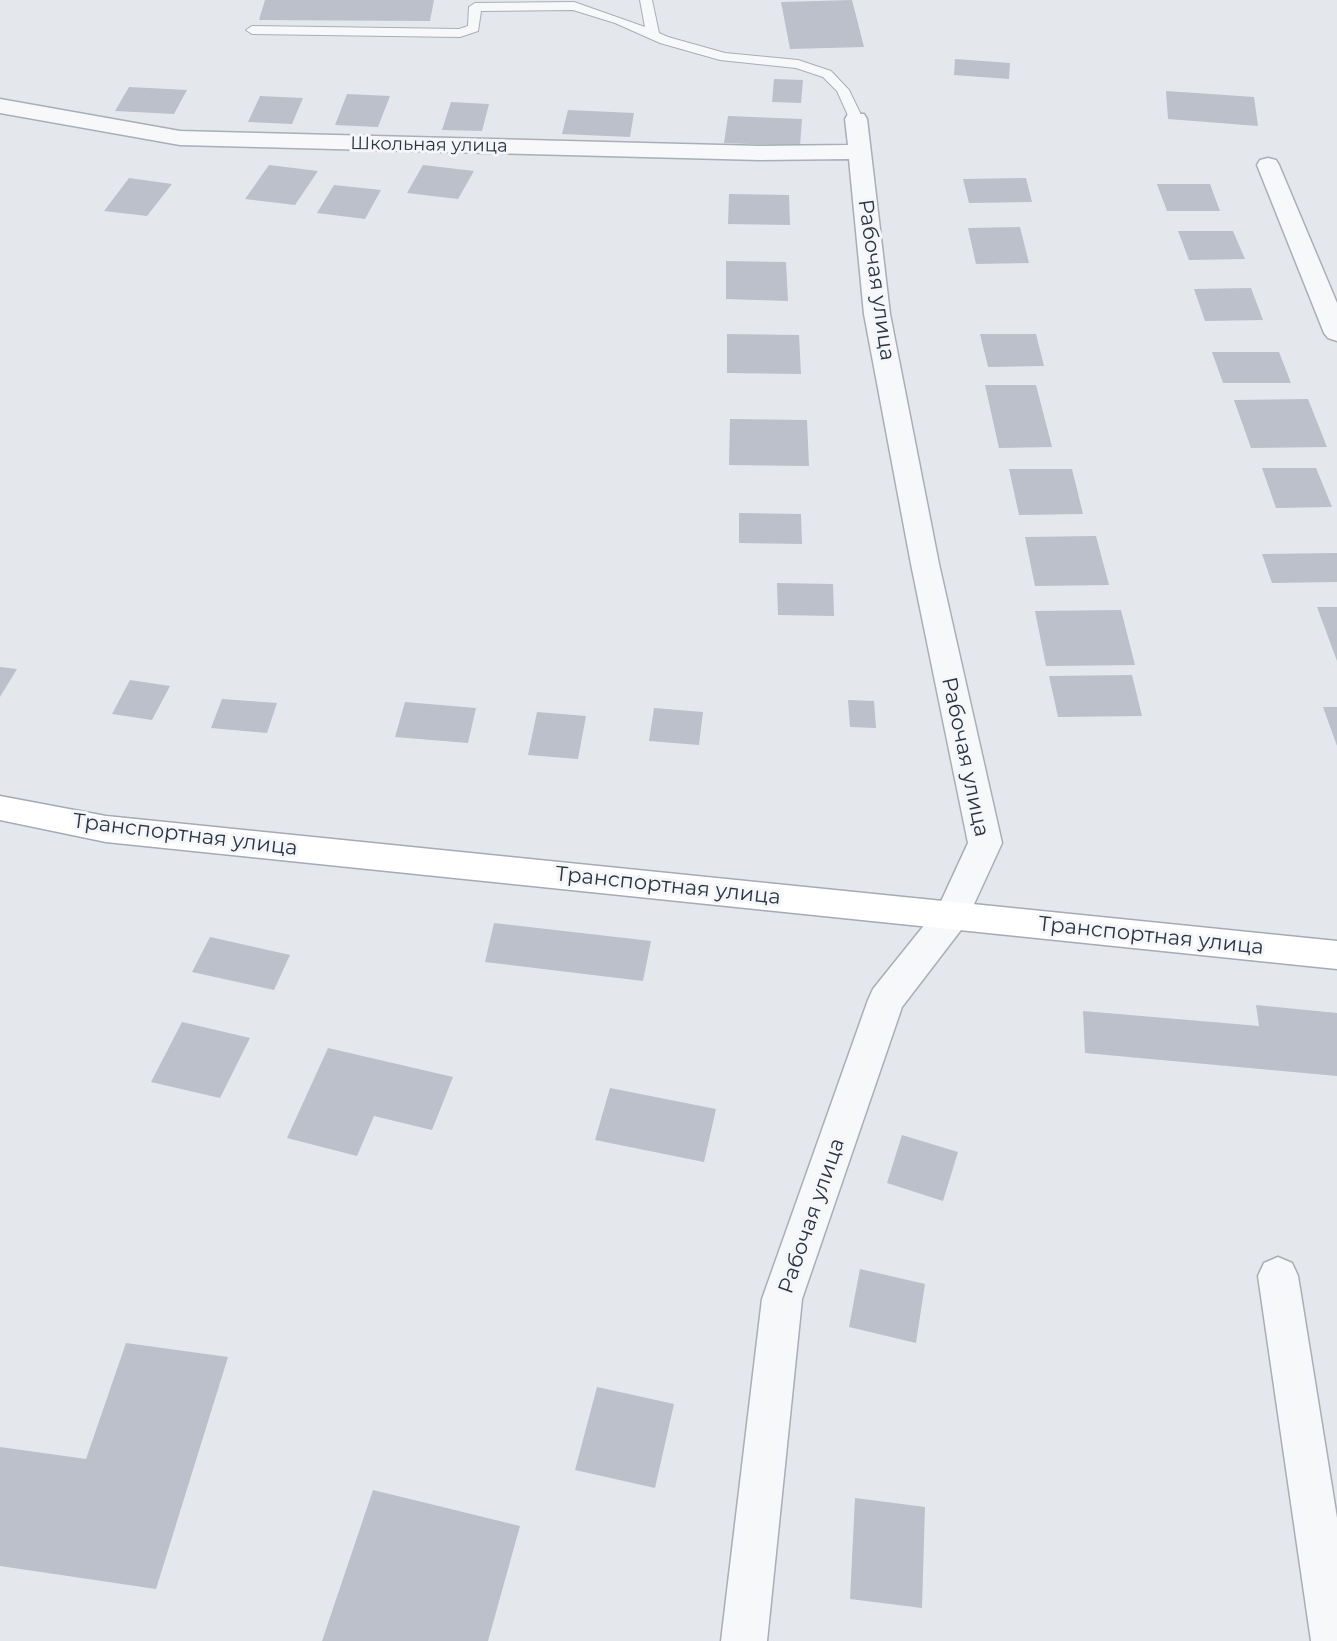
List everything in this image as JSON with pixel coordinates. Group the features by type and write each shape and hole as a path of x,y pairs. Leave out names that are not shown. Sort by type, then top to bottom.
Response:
{"main road":[{"name":"Транспортная улица","path":"0,808 106,829 1337,955"}],"street":[{"name":"Школьная улица","path":"0,106 180,138 760,153 860,152"},
{"name":"Рабочая улица","path":"744,1641 782,1299 886,1000 952,916 985,843 925,564 877,314 856,119"},
{"path":"1268,165 1337,333"},
{"path":"1278,1276 1334,1641"}],"lane":[{"path":"645,0 653,35"},
{"path":"252,30 460,33 474,28 475,4 574,6 619,20 653,35 724,57 798,64 827,74 843,90 856,119"}],"building":[{"path":"265,0 434,0 430,21 259,20"},
{"path":"852,0 864,47 790,49 781,2"},
{"path":"955,59 1010,63 1009,79 954,75"},
{"path":"774,79 803,80 801,103 772,102"},
{"path":"129,87 187,90 174,114 115,111"},
{"path":"1166,91 1254,97 1258,126 1168,119"},
{"path":"347,94 390,96 378,127 335,125"},
{"path":"260,96 303,98 292,124 248,122"},
{"path":"451,102 489,104 482,131 442,130"},
{"path":"568,110 634,113 630,137 562,134"},
{"path":"728,116 802,119 800,146 724,143"},
{"path":"269,165 318,171 295,205 245,199"},
{"path":"423,165 474,171 458,199 407,193"},
{"path":"129,178 172,184 147,216 104,211"},
{"path":"1026,178 1032,202 969,203 963,179"},
{"path":"1157,184 1210,184 1220,211 1167,211"},
{"path":"334,185 381,190 365,219 317,213"},
{"path":"729,194 789,195 790,225 728,224"},
{"path":"1020,227 1029,263 976,264 968,228"},
{"path":"1178,231 1233,231 1245,259 1189,260"},
{"path":"726,261 786,262 788,301 726,299"},
{"path":"1251,288 1263,320 1205,321 1194,289"},
{"path":"727,334 799,335 801,374 727,373"},
{"path":"980,334 1036,334 1044,366 988,367"},
{"path":"1212,352 1279,352 1291,383 1223,383"},
{"path":"985,385 1036,385 1052,447 999,448"},
{"path":"1308,399 1327,447 1251,448 1234,400"},
{"path":"730,419 807,420 809,466 729,465"},
{"path":"1262,468 1316,468 1332,507 1276,508"},
{"path":"1009,469 1072,469 1083,514 1019,515"},
{"path":"739,513 801,514 802,544 739,543"},
{"path":"1096,536 1109,585 1035,586 1025,537"},
{"path":"1337,553 1337,582 1272,583 1262,554"},
{"path":"777,583 833,584 834,616 778,615"},
{"path":"1317,607 1337,607 1337,661"},
{"path":"1121,610 1135,665 1046,666 1035,611"},
{"path":"0,667 17,669 0,697"},
{"path":"1132,675 1142,716 1058,717 1049,676"},
{"path":"130,680 170,686 152,720 112,714"},
{"path":"222,699 277,703 267,733 211,728"},
{"path":"848,700 874,701 876,728 850,727"},
{"path":"405,702 476,708 468,743 395,737"},
{"path":"1323,707 1337,707 1337,746"},
{"path":"654,708 703,712 699,745 649,741"},
{"path":"537,712 586,716 578,759 528,755"},
{"path":"494,923 651,941 643,981 485,962"},
{"path":"210,937 290,955 274,990 192,972"},
{"path":"1256,1005 1337,1013 1337,1076 1085,1053 1083,1011 1259,1026"},
{"path":"182,1022 250,1038 220,1098 151,1082"},
{"path":"328,1048 453,1077 432,1130 374,1116 357,1156 287,1138"},
{"path":"610,1088 716,1109 704,1162 595,1140"},
{"path":"902,1135 958,1152 943,1201 887,1183"},
{"path":"860,1269 925,1284 916,1343 849,1327"},
{"path":"126,1343 228,1357 156,1589 0,1566 0,1447 86,1459"},
{"path":"597,1387 674,1404 655,1488 575,1470"},
{"path":"373,1490 520,1526 488,1641 322,1641"},
{"path":"855,1498 925,1507 922,1608 850,1599"}]}
